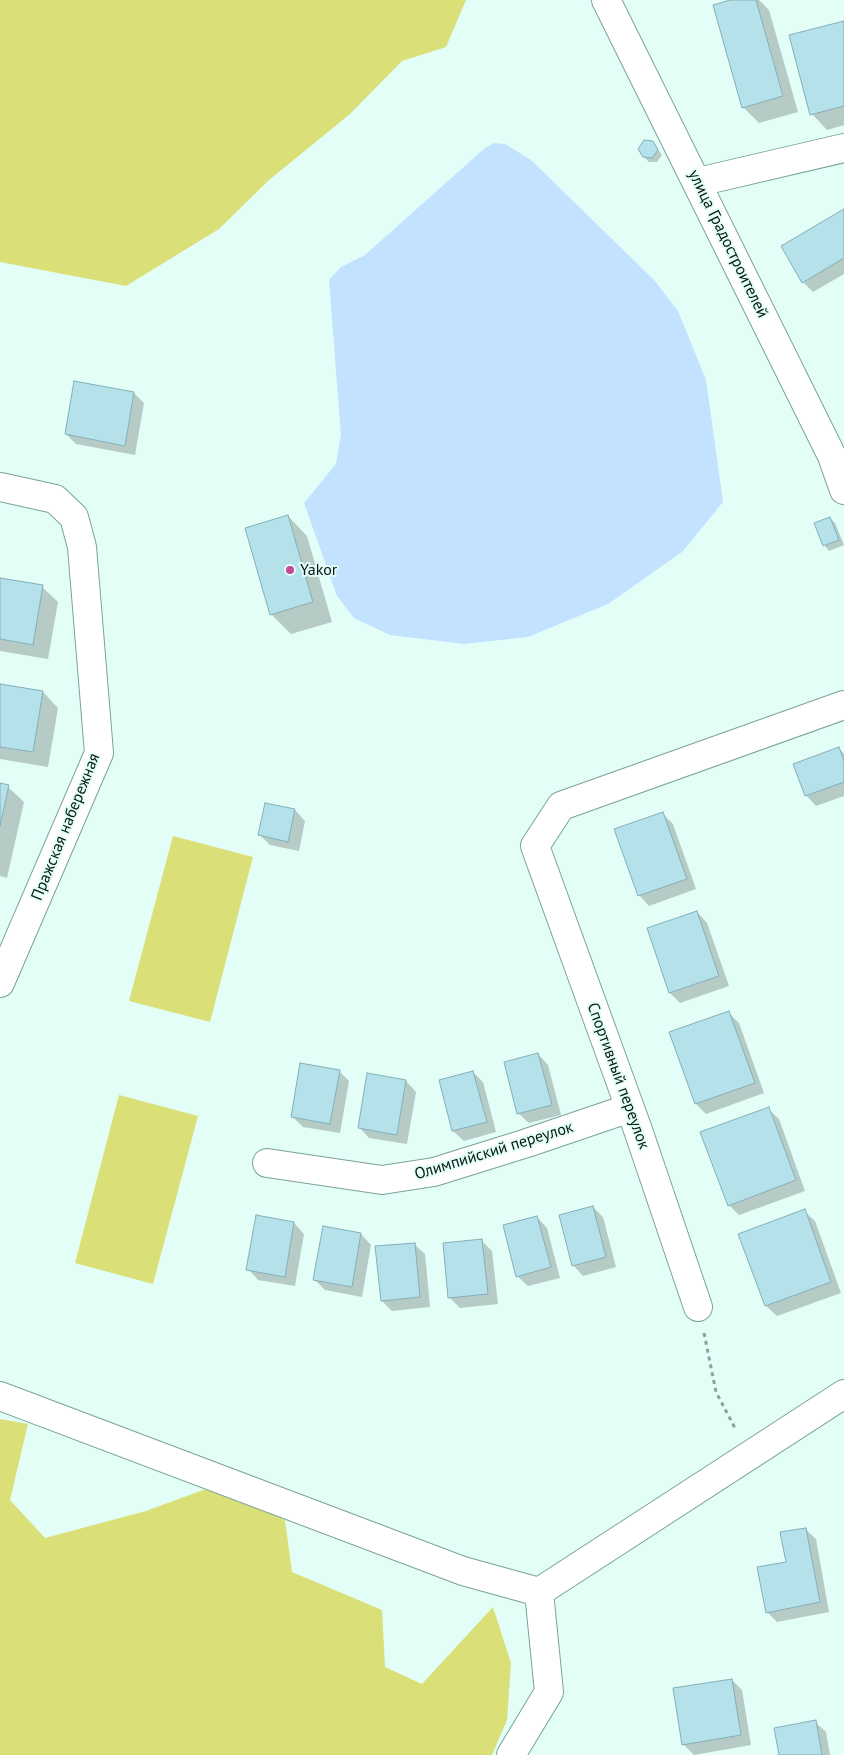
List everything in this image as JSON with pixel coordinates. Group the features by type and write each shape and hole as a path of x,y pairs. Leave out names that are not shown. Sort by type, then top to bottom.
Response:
{"street":[{"name":"улица Градостроителей","path":"606,0 698,182 832,456 844,490"},
{"path":"698,182 844,148"},
{"name":"Пражская набережная","path":"0,487 55,499 74,517 82,547 99,753 0,983"},
{"name":"Спортивный переулок","path":"698,1308 630,1108 535,846 562,806 844,705"},
{"name":"Олимпийский переулок","path":"267,1163 382,1180 434,1172 630,1108"},
{"path":"0,1396 463,1572 539,1592 844,1394"},
{"path":"512,1755 549,1692 539,1592"}],"path":[{"path":"698,1308 716,1392 750,1455"}],"green space":[{"path":"0,0 466,0 446,47 402,61 350,114 269,180 219,229 126,286 0,262"},
{"path":"173,836 253,857 210,1022 129,1001"},
{"path":"119,1095 198,1116 153,1284 75,1263"},
{"path":"0,1419 28,1424 10,1500 45,1538 146,1511 214,1486 285,1520 292,1572 382,1610 385,1667 422,1684 493,1607 511,1663 507,1720 492,1755 0,1755"}],"water":[{"path":"494,143 505,144 531,160 654,280 678,311 706,380 723,502 682,552 608,604 528,637 464,644 390,635 354,618 337,596 304,503 336,464 341,435 329,280 341,267 365,255 485,148"}],"building":[{"path":"730,0 756,0 783,96 742,108 713,5"},
{"path":"844,21 844,106 810,115 789,35"},
{"path":"644,140 653,141 658,150 652,158 643,157 638,149"},
{"path":"844,209 844,258 802,283 781,246"},
{"path":"74,381 134,392 125,446 65,434"},
{"path":"288,515 313,602 270,615 245,528"},
{"path":"830,517 839,540 823,546 814,523"},
{"path":"0,578 43,585 33,645 0,639"},
{"path":"0,684 43,691 33,752 0,747"},
{"path":"839,747 844,761 844,782 805,796 793,764"},
{"path":"0,783 9,785 0,826"},
{"path":"265,803 295,809 288,842 258,835"},
{"path":"663,812 687,879 638,896 614,829"},
{"path":"697,911 719,976 669,993 647,928"},
{"path":"729,1011 755,1083 695,1104 669,1032"},
{"path":"538,1053 552,1105 517,1114 504,1062"},
{"path":"300,1063 340,1070 330,1124 291,1117"},
{"path":"473,1071 487,1122 452,1131 439,1080"},
{"path":"367,1073 406,1080 397,1135 358,1128"},
{"path":"769,1107 796,1180 728,1206 700,1132"},
{"path":"593,1206 606,1257 572,1266 559,1215"},
{"path":"805,1209 831,1282 765,1306 738,1234"},
{"path":"256,1215 294,1222 285,1277 246,1270"},
{"path":"537,1216 551,1267 516,1277 503,1225"},
{"path":"323,1226 361,1233 352,1287 313,1280"},
{"path":"482,1239 488,1294 448,1298 443,1243"},
{"path":"415,1243 420,1297 381,1301 375,1246"},
{"path":"806,1528 820,1602 766,1613 757,1567 786,1562 780,1532"},
{"path":"732,1679 741,1735 682,1745 673,1688"},
{"path":"816,1720 822,1755 779,1755 774,1728"}],"place":[{"name":"Yakor","path":"290,570"}]}
